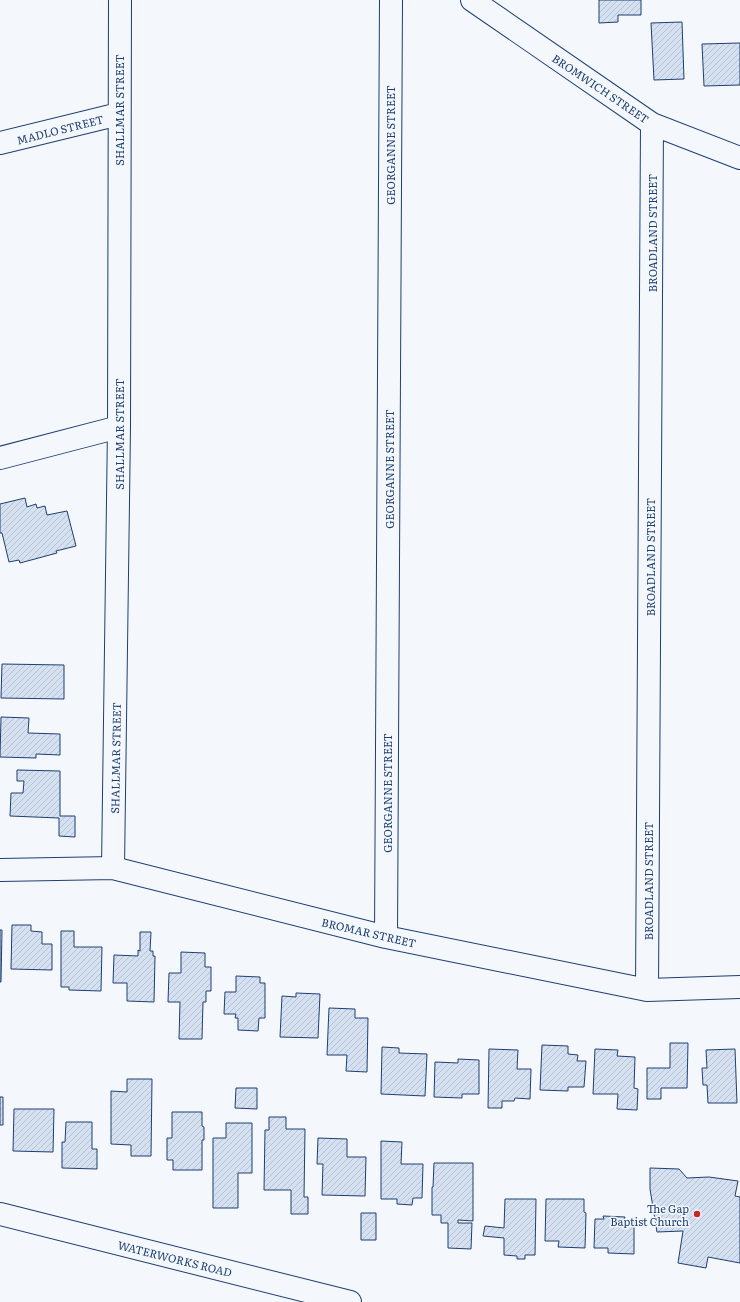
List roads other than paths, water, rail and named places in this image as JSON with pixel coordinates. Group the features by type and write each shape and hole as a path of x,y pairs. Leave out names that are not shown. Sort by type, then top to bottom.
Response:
{"street":[{"name":"SHALLMAR STREET","path":"114,868 119,427 120,0"},
{"name":"GEORGANNE STREET","path":"386,937 391,0"},
{"name":"BROMWICH STREET","path":"472,0 652,124 740,158"},
{"name":"MADLO STREET","path":"0,143 119,114"},
{"name":"BROADLAND STREET","path":"647,990 652,124"},
{"path":"0,458 119,427"},
{"name":"BROMAR STREET","path":"0,870 114,868 386,937 647,990 740,987"},
{"name":"WATERWORKS ROAD","path":"0,1214 350,1302"}],"place":[{"name":"The Gap Baptist Church","path":"697,1214"}]}
